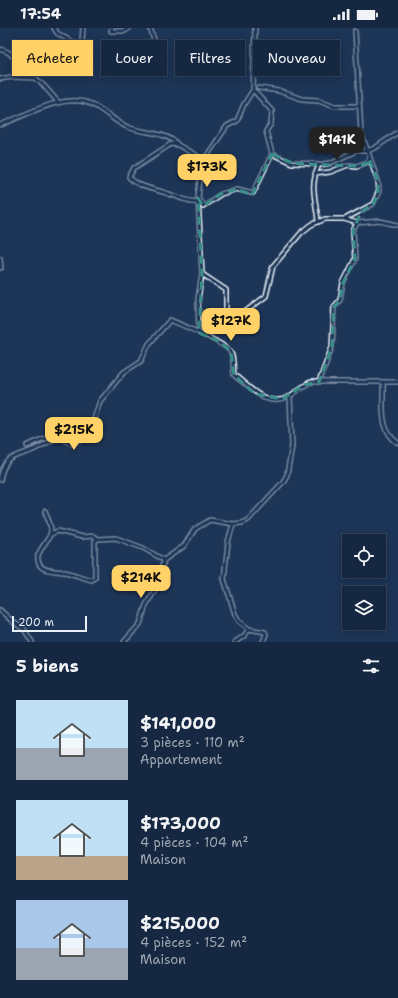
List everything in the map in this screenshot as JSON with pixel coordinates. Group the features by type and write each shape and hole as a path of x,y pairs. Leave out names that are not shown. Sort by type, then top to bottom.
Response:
{"street":[{"path":"54,28 57,33 69,40"},
{"path":"81,40 83,28"},
{"path":"112,28 112,31 125,31 129,28"},
{"path":"150,28 154,40"},
{"path":"199,333 198,299 202,274 198,198 201,170 204,160 227,126 237,121 252,90 255,28"},
{"path":"344,219 369,207 377,198 379,191 378,180 369,159 361,132 358,106 355,31"},
{"path":"0,49 8,52 36,78 58,102"},
{"path":"0,79 12,77 36,78"},
{"path":"259,88 302,99 319,100 335,106 358,106"},
{"path":"198,198 203,206 221,194 237,189 253,193 272,154 266,131 272,124 272,111 252,90"},
{"path":"0,125 58,102 88,103 98,107 122,124 169,138 204,160"},
{"path":"272,154 292,163 330,163 356,151 367,151 385,142 398,132"},
{"path":"178,145 169,144 134,168 129,177 147,188 169,194 187,202 199,202"},
{"path":"315,174 330,172 348,165 360,165 366,163 369,159"},
{"path":"318,222 313,195 313,178 319,164"},
{"path":"204,335 241,316 266,296 270,272 276,262 301,233 318,222 325,219 344,219 357,223 376,221 398,225"},
{"path":"319,382 332,347 334,307 340,300 343,283 355,260 353,231 357,223"},
{"path":"0,258 0,268"},
{"path":"202,274 226,290 226,307 229,322"},
{"path":"0,480 2,470 13,456 33,450 60,437 72,444 82,439 93,422 100,401 124,372 141,361 149,344 153,342 167,321 170,320 204,335 211,340 221,342 231,352 234,375 256,394 274,400 290,396 304,385 319,382 398,382"},
{"path":"383,383 383,419 392,438 398,443"},
{"path":"124,642 140,624 146,605 154,592 164,560 181,548 195,528 202,523 214,520 233,524 242,523 248,520 285,479 292,446 290,396"},
{"path":"27,446 42,439 58,436 79,424 93,422"},
{"path":"0,465 7,464"},
{"path":"45,511 52,528 51,534 38,555 39,563 43,568 49,571 66,572 92,580 95,577 95,544 98,539"},
{"path":"233,524 228,542 224,579 235,614 249,629 264,631 266,634 263,642"},
{"path":"51,534 58,531 82,537 93,536 98,539 116,538 143,548 164,560"},
{"path":"0,610 13,622 24,629 32,642"},
{"path":"235,642 244,636 249,629"}],"highlighted area":[{"path":"272,154 292,163 305,164 357,166 368,163 369,159 378,181 378,194 373,204 361,212 353,231 355,259 343,283 340,300 334,307 332,347 319,382 304,385 282,399 255,394 234,375 231,352 221,342 199,333 202,274 198,198 203,206 221,194 237,189 252,195"}]}
